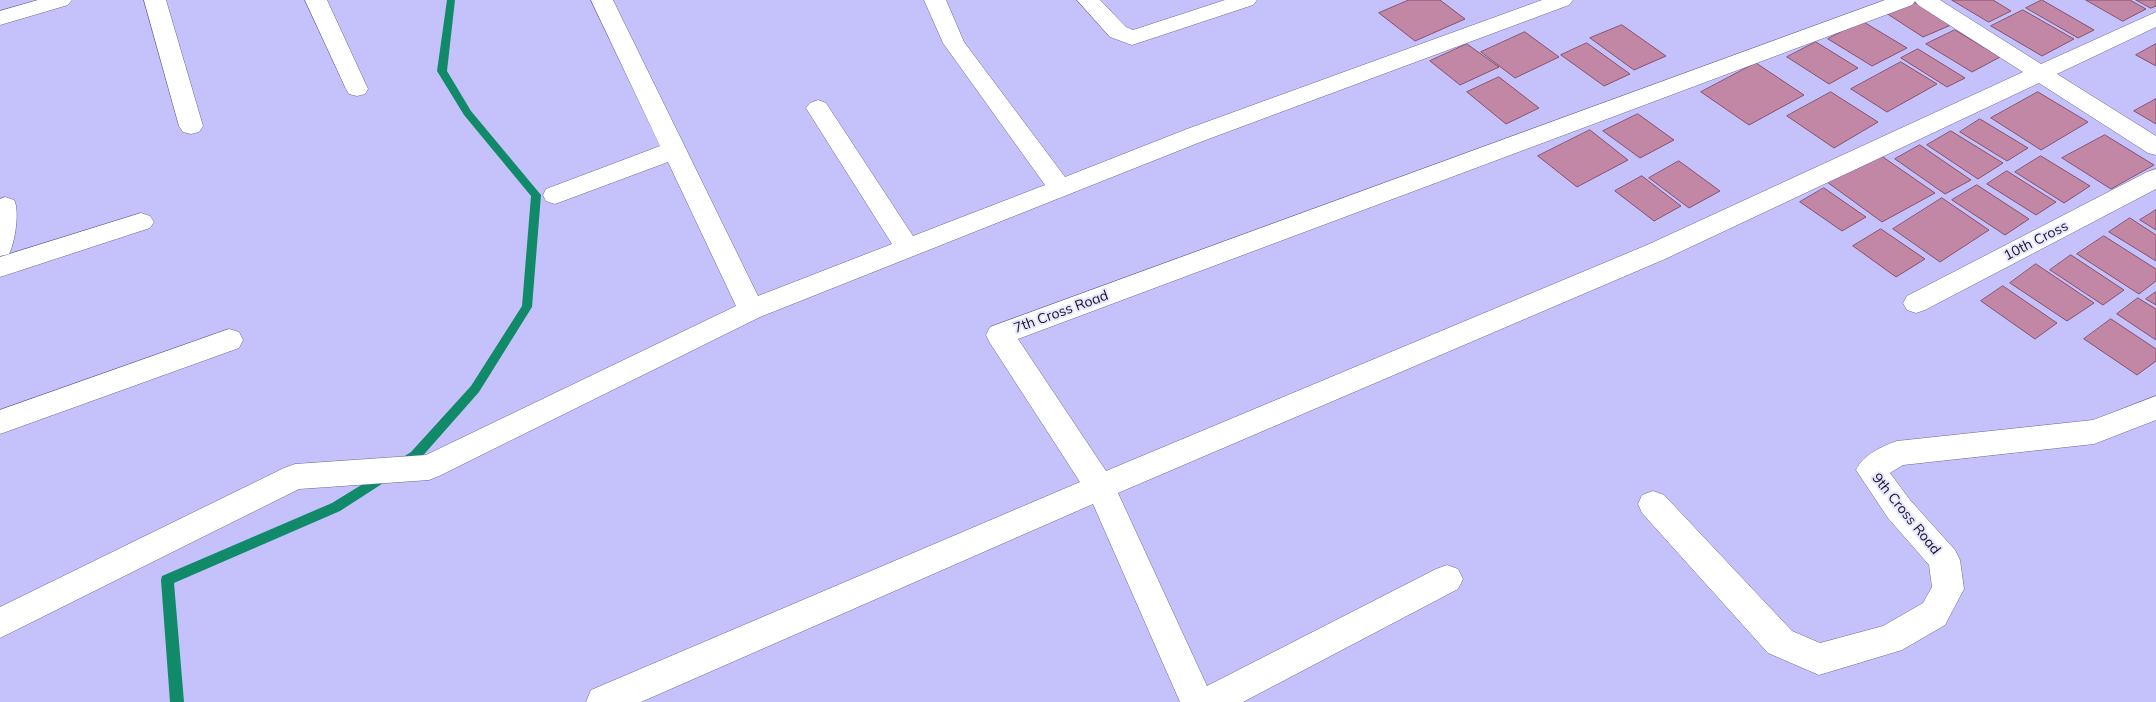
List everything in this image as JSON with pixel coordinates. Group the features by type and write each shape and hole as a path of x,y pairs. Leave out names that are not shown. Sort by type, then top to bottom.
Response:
{"street":[{"path":"0,18 61,0"},
{"path":"155,0 191,126"},
{"path":"316,0 358,89"},
{"path":"602,0 752,310"},
{"path":"935,0 954,43 1060,188"},
{"path":"1088,0 1118,32 1132,38 1246,0"},
{"path":"0,623 295,477 429,467 752,310 1195,135 1562,0"},
{"name":"7th Cross Road","path":"1197,702 1100,487 1000,335 1905,0"},
{"path":"1926,0 2156,147"},
{"path":"603,702 1100,487 1656,252 2156,19"},
{"path":"818,108 908,248"},
{"path":"555,194 674,150"},
{"name":"10th Cross","path":"1916,303 2156,178"},
{"path":"0,247 5,206"},
{"path":"0,267 141,222"},
{"path":"0,422 229,340"},
{"name":"9th Cross Road","path":"1653,504 1780,642 1819,659 1890,639 1934,614 1948,589 1944,560 1899,509 1870,470 1897,453 2094,432 2156,408"},
{"path":"1209,702 1447,579"}],"building":[{"path":"1409,0 1440,0 1465,19 1415,41 1379,13"},
{"path":"1952,0 1993,0 2011,11 1989,22"},
{"path":"2042,0 2094,30 2078,38 2026,8"},
{"path":"2086,0 2130,0 2146,9 2123,21"},
{"path":"2136,0 2156,0 2156,6 2151,8"},
{"path":"1914,2 1951,25 1923,37 1886,13"},
{"path":"2023,10 2074,39 2042,56 1991,26"},
{"path":"1862,21 1907,48 1872,66 1828,39"},
{"path":"1622,25 1666,56 1634,70 1590,38"},
{"path":"1955,30 2000,57 1972,72 1926,44"},
{"path":"1525,32 1559,57 1515,78 1481,52"},
{"path":"1816,42 1858,68 1829,84 1787,57"},
{"path":"1587,43 1630,74 1604,86 1561,55"},
{"path":"1467,44 1499,67 1460,85 1430,61"},
{"path":"2156,44 2156,66 2136,55"},
{"path":"1918,49 1965,78 1947,87 1901,58"},
{"path":"1901,62 1937,84 1887,112 1851,89"},
{"path":"1756,63 1804,95 1749,125 1701,92"},
{"path":"1499,77 1539,108 1506,124 1467,92"},
{"path":"1831,92 1878,122 1834,148 1787,116"},
{"path":"2038,92 2088,122 2041,150 1991,118"},
{"path":"2156,99 2156,124 2134,111"},
{"path":"1638,114 1674,140 1640,158 1603,131"},
{"path":"1980,119 2028,148 2007,161 1960,132"},
{"path":"1590,130 1628,160 1577,187 1538,156"},
{"path":"1951,131 2003,163 1978,179 1927,145"},
{"path":"2105,135 2154,165 2111,189 2062,158"},
{"path":"1920,145 1971,180 1945,194 1895,159"},
{"path":"1880,155 1935,193 1882,222 1827,182"},
{"path":"2041,156 2090,186 2064,203 2015,172"},
{"path":"1679,161 1720,191 1689,208 1649,178"},
{"path":"2007,171 2056,202 2036,215 1987,184"},
{"path":"1642,176 1681,206 1654,221 1615,191"},
{"path":"1977,185 2029,219 2005,235 1952,200"},
{"path":"1824,188 1866,217 1842,231 1800,202"},
{"path":"1942,198 1989,230 1940,262 1893,229"},
{"path":"2156,210 2156,230 2140,220"},
{"path":"2130,218 2156,235 2156,261 2109,232"},
{"path":"1881,229 1925,259 1896,277 1853,246"},
{"path":"2104,236 2156,269 2156,281 2139,294 2077,254"},
{"path":"2071,255 2124,290 2103,305 2050,270"},
{"path":"2036,264 2094,303 2067,321 2010,283"},
{"path":"2003,286 2057,323 2035,339 1981,301"},
{"path":"2156,292 2156,305 2146,299"},
{"path":"2138,298 2156,309 2156,340 2117,314"},
{"path":"2111,319 2156,349 2156,361 2137,375 2084,339"}],"waterway":[{"path":"404,463 415,456 475,389 527,307 536,195 467,113 442,71 451,0"},
{"path":"177,702 167,580 336,507 384,476"}]}
